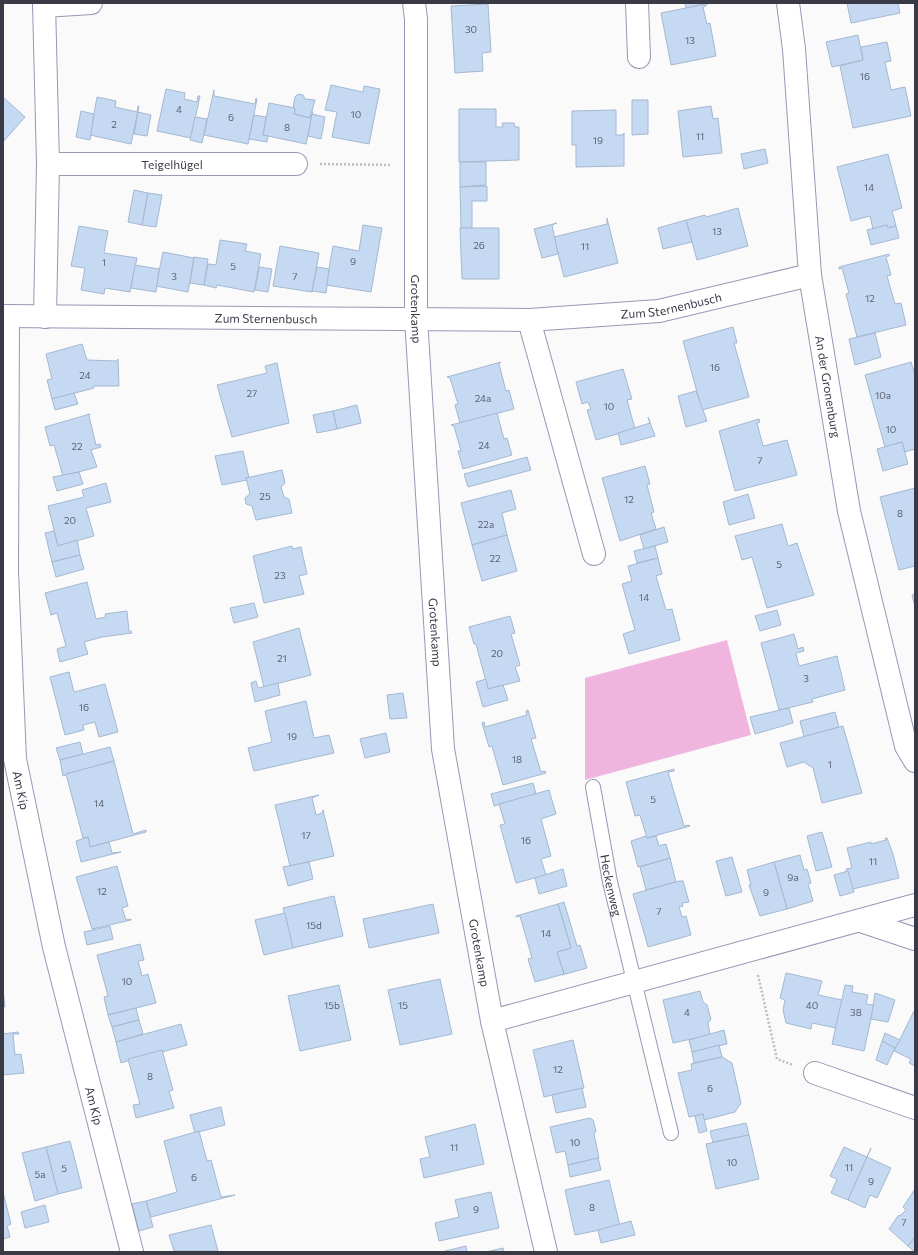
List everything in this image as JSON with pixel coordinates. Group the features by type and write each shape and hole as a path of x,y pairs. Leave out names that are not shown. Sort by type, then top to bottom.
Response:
{"street":[{"path":"45,317 43,219 48,164 44,5 91,3"},
{"name":"Grotenkamp","path":"414,3 416,19 416,318 443,749 492,1021 546,1252"},
{"path":"637,3 639,57"},
{"name":"An der Gronenburg","path":"788,3 794,49 810,275 849,511 906,746 915,761"},
{"name":"Teigelhügel","path":"48,164 296,164"},
{"name":"Zum Sternenbusch","path":"5,316 529,320 659,311 810,275"},
{"name":"Am Kip","path":"5,316 7,572 15,759 54,947 132,1252"},
{"path":"529,320 594,554"},
{"path":"492,1021 915,905"},
{"path":"861,921 915,939"},
{"path":"815,1073 915,1108"}],"lane":[{"name":"Heckenweg","path":"593,787 610,882 671,1133"}],"path":[{"path":"296,164 416,166"},
{"path":"752,949 777,1059 815,1073"}],"shaded area":[{"path":"4,172 4,289 3,289"},
{"path":"727,640 751,735 585,780 585,678"}],"building":[{"path":"685,3 712,3 686,8"},
{"path":"847,3 898,3 900,13 851,23"},
{"path":"488,4 491,52 482,53 483,71 455,73 451,6"},
{"path":"706,4 706,6 703,7 707,24 710,23 716,56 671,65 661,13"},
{"path":"858,35 863,60 832,67 826,42"},
{"path":"887,42 891,61 885,62 891,90 905,87 911,116 853,128 840,66 863,60 861,47"},
{"path":"331,85 363,92 364,86 380,89 369,144 332,137 337,112 325,110"},
{"path":"166,89 185,93 184,99 197,102 198,96 200,96 191,138 157,131"},
{"path":"214,90 214,96 255,104 256,98 257,99 248,144 204,135"},
{"path":"298,94 303,95 305,99 315,100 310,118 294,114 295,108 293,108 295,97"},
{"path":"3,97 25,117 3,142"},
{"path":"97,97 116,101 115,107 137,112 139,106 131,144 90,135"},
{"path":"632,100 648,100 648,134 632,135"},
{"path":"269,103 295,108 294,114 310,118 311,112 313,112 306,144 263,135"},
{"path":"711,106 713,119 718,118 722,153 683,157 678,111"},
{"path":"459,109 496,109 496,127 503,127 502,123 514,123 515,127 519,127 519,160 459,162"},
{"path":"616,110 616,135 623,135 624,133 624,166 576,167 576,145 572,145 572,111"},
{"path":"81,111 94,114 90,140 76,137"},
{"path":"138,112 151,115 147,136 134,134"},
{"path":"312,114 325,117 321,139 308,136"},
{"path":"254,115 266,117 263,135 268,136 267,142 249,139"},
{"path":"195,117 207,119 202,143 190,140"},
{"path":"765,149 768,163 744,169 741,154"},
{"path":"888,154 902,208 892,211 896,226 888,228 887,225 873,229 870,216 851,221 837,167"},
{"path":"460,162 486,162 486,185 460,187"},
{"path":"487,186 487,201 472,201 472,228 461,228 460,187"},
{"path":"134,190 148,193 142,225 128,222"},
{"path":"148,193 162,195 156,227 142,225"},
{"path":"738,208 748,246 697,260 686,220 705,215 706,217"},
{"path":"607,218 618,263 564,277 554,237 607,224"},
{"path":"686,220 692,242 663,249 658,228"},
{"path":"557,223 552,225 558,254 542,258 534,229"},
{"path":"363,225 382,228 371,292 326,285 333,246 359,251"},
{"path":"887,225 888,228 896,226 899,238 871,245 867,230"},
{"path":"79,226 108,231 104,253 137,258 130,292 105,288 104,294 81,290 85,268 71,266"},
{"path":"460,228 499,228 499,279 462,279"},
{"path":"220,240 247,244 245,251 261,254 254,292 217,285 216,288 204,285 208,264 216,265"},
{"path":"280,246 319,253 312,292 273,286"},
{"path":"163,252 194,258 188,292 156,286"},
{"path":"889,254 889,256 886,257 891,275 887,276 895,304 901,303 906,325 857,337 846,294 849,293 842,268 839,269 839,267"},
{"path":"194,257 208,259 204,285 190,283"},
{"path":"135,265 159,269 156,292 131,288"},
{"path":"259,267 272,269 268,292 255,290"},
{"path":"317,267 329,269 326,293 312,291"},
{"path":"733,327 737,343 734,343 749,397 702,410 683,341"},
{"path":"875,333 881,357 855,365 849,339"},
{"path":"82,344 87,360 116,361 118,359 119,386 93,386 94,388 52,399 47,380 52,379 46,354"},
{"path":"501,362 499,364 506,391 509,390 514,409 460,423 455,405 458,404 450,378 447,377"},
{"path":"911,362 915,375 915,449 905,452 902,442 885,447 865,375"},
{"path":"277,363 289,423 232,437 217,385 267,373 265,366"},
{"path":"623,369 632,399 627,400 635,429 596,440 587,410 591,409 588,402 582,404 576,382"},
{"path":"696,391 707,421 686,427 678,396"},
{"path":"74,393 78,404 55,410 52,399"},
{"path":"357,405 361,423 337,429 333,411"},
{"path":"333,411 337,429 317,433 313,415"},
{"path":"497,413 504,439 507,438 512,455 463,469 458,451 461,451 454,426 451,425"},
{"path":"90,414 89,416 96,445 100,444 101,447 91,450 97,467 63,476 54,445 50,446 45,427"},
{"path":"648,417 655,436 621,445 618,433 650,423"},
{"path":"759,419 760,422 757,423 763,446 787,440 797,475 735,491 719,431"},
{"path":"902,442 908,464 883,471 877,449"},
{"path":"243,451 249,478 246,478 247,480 222,485 215,456"},
{"path":"527,457 531,470 468,487 464,474"},
{"path":"645,466 650,484 647,485 654,512 651,513 656,529 620,541 602,478"},
{"path":"282,470 285,483 281,487 284,497 289,499 292,513 256,520 252,506 246,504 245,498 250,494 246,478"},
{"path":"79,472 83,484 57,491 53,477"},
{"path":"106,483 111,502 86,508 94,536 58,546 48,506 84,497 82,490"},
{"path":"915,488 915,566 899,570 880,497"},
{"path":"511,490 516,509 502,513 507,535 472,545 461,503"},
{"path":"748,494 755,518 729,525 723,502"},
{"path":"782,524 788,546 797,543 814,595 767,608 752,557 742,560 735,536"},
{"path":"664,527 668,542 644,549 640,535"},
{"path":"54,531 58,546 77,540 80,555 52,562 45,533"},
{"path":"507,535 517,571 482,581 472,545"},
{"path":"292,546 293,549 301,547 307,574 299,576 304,594 264,603 253,556"},
{"path":"655,546 658,558 637,563 634,551"},
{"path":"80,555 84,569 56,577 52,562"},
{"path":"658,558 662,574 656,576 666,610 672,609 680,640 629,654 623,634 635,630 622,584 632,581 628,566"},
{"path":"87,582 96,619 106,617 105,614 127,611 129,631 132,633 102,637 84,642 88,654 60,662 57,649 66,646 57,613 51,615 45,593"},
{"path":"915,594 915,607 912,595"},
{"path":"254,603 258,617 234,623 230,608"},
{"path":"777,610 781,625 760,631 755,616"},
{"path":"510,616 515,633 511,634 520,665 515,667 520,681 488,689 476,644 474,644 469,627"},
{"path":"299,628 311,675 264,687 253,642"},
{"path":"794,634 798,649 803,647 804,651 796,653 799,666 837,656 845,690 812,699 813,702 779,710 761,643"},
{"path":"69,672 74,692 105,684 118,732 99,737 95,722 83,725 84,730 65,735 50,677"},
{"path":"486,679 488,689 503,685 508,700 483,707 476,682"},
{"path":"256,681 258,688 278,683 280,695 255,702 251,683"},
{"path":"403,693 407,718 390,719 387,695"},
{"path":"306,701 314,738 329,735 334,753 254,771 248,748 272,742 265,711"},
{"path":"789,708 793,723 755,734 750,717"},
{"path":"528,710 536,738 531,739 541,772 545,771 546,773 503,785 492,746 489,747 482,723 484,722 485,727 527,715 526,711"},
{"path":"835,712 839,727 804,737 800,721"},
{"path":"843,726 862,793 822,803 813,768 804,762 787,767 780,743"},
{"path":"386,733 390,752 365,758 360,739"},
{"path":"80,742 83,754 60,760 56,748"},
{"path":"110,747 114,761 63,776 60,760"},
{"path":"114,761 133,834 146,830 146,832 90,847 88,837 83,838 66,774"},
{"path":"674,769 674,771 668,772 684,826 690,826 647,838 640,815 635,816 626,782"},
{"path":"533,783 536,794 494,806 491,794"},
{"path":"549,790 556,814 541,819 551,856 541,859 546,875 516,883 500,825 505,824 499,804"},
{"path":"319,795 312,798 316,815 322,813 323,810 334,856 290,866 275,805"},
{"path":"822,832 832,867 816,871 807,836"},
{"path":"646,836 647,838 656,836 659,846 666,844 670,858 638,867 631,841"},
{"path":"88,837 90,847 109,842 112,853 121,852 81,862 76,841"},
{"path":"885,838 887,838 893,854 899,878 853,889 846,869 852,868 847,848 871,842 871,844 886,840"},
{"path":"800,855 804,870 807,869 811,883 808,884 813,901 787,909 774,862"},
{"path":"732,857 742,892 726,896 716,861"},
{"path":"670,858 676,882 646,890 640,867"},
{"path":"309,862 313,879 288,886 283,867"},
{"path":"774,862 787,909 760,916 749,885 751,885 747,870"},
{"path":"117,866 128,906 122,908 126,920 131,920 92,929 76,877"},
{"path":"563,869 567,886 539,894 535,878"},
{"path":"848,871 854,892 840,896 834,875"},
{"path":"683,881 689,902 682,903 683,906 679,907 682,917 686,916 691,935 648,947 633,894"},
{"path":"334,896 343,936 293,948 283,908"},
{"path":"564,902 577,946 580,945 587,968 562,975 564,974 557,952 571,948 558,904"},
{"path":"433,904 439,933 369,948 363,919"},
{"path":"558,904 571,948 557,952 564,974 535,982 528,959 532,958 520,916 516,916"},
{"path":"285,913 293,948 264,955 255,920"},
{"path":"110,926 113,939 87,945 84,932"},
{"path":"140,944 144,960 138,961 142,976 148,974 156,1003 108,1015 104,997 108,996 97,955"},
{"path":"786,973 822,981 818,995 842,1000 836,1028 812,1023 811,1029 786,1023 783,1010 785,1000 780,998"},
{"path":"440,979 452,1034 400,1045 388,990"},
{"path":"339,985 351,1040 300,1051 288,996"},
{"path":"845,985 853,986 852,992 868,995 866,1004 874,1005 864,1051 832,1044"},
{"path":"3,990 5,1007 3,1007"},
{"path":"700,991 703,1002 707,1005 711,1019 708,1023 710,1035 673,1043 663,1000"},
{"path":"875,993 895,1000 888,1022 871,1019"},
{"path":"136,1008 139,1020 112,1027 108,1015"},
{"path":"914,1011 915,1066 909,1063 911,1059 894,1051"},
{"path":"139,1020 143,1034 116,1042 112,1027"},
{"path":"181,1024 187,1045 162,1052 162,1050 121,1063 116,1042"},
{"path":"724,1030 727,1044 692,1052 689,1040"},
{"path":"18,1032 19,1034 13,1034 15,1055 21,1054 24,1073 3,1075 3,1034"},
{"path":"885,1033 900,1040 895,1048 882,1041"},
{"path":"573,1040 584,1088 544,1097 533,1050"},
{"path":"882,1041 895,1048 887,1065 876,1060"},
{"path":"719,1045 722,1057 694,1063 692,1052"},
{"path":"162,1050 173,1090 169,1091 174,1108 136,1118 133,1105 140,1104 128,1059"},
{"path":"722,1057 732,1063 741,1103 735,1112 704,1120 703,1114 689,1117 678,1073 692,1070 691,1064"},
{"path":"582,1088 586,1107 556,1113 552,1095"},
{"path":"221,1107 225,1125 195,1133 190,1115"},
{"path":"703,1114 707,1131 699,1133 695,1116"},
{"path":"590,1118 593,1120 596,1131 594,1134 599,1158 568,1165 565,1151 556,1153 550,1127"},
{"path":"746,1123 749,1135 713,1142 710,1131"},
{"path":"475,1124 484,1164 424,1178 420,1159 430,1157 425,1137"},
{"path":"199,1131 207,1161 211,1160 221,1197 235,1195 151,1217 146,1201 177,1192 164,1141"},
{"path":"749,1135 759,1179 716,1189 706,1144"},
{"path":"70,1141 82,1188 58,1194 46,1147"},
{"path":"46,1147 58,1194 35,1201 22,1153"},
{"path":"844,1147 867,1157 871,1148 848,1200 831,1193 837,1179 830,1176"},
{"path":"867,1157 891,1168 877,1198 870,1195 865,1208 848,1200"},
{"path":"598,1158 601,1170 570,1177 568,1165"},
{"path":"609,1180 620,1226 575,1235 565,1190"},
{"path":"915,1189 915,1237 908,1246 889,1229 898,1216 906,1210 903,1207"},
{"path":"3,1192 11,1224 7,1226 10,1237 3,1239"},
{"path":"491,1192 499,1228 439,1241 435,1223 459,1217 455,1200"},
{"path":"146,1201 153,1227 139,1231 132,1204"},
{"path":"45,1205 49,1222 25,1228 21,1212"},
{"path":"631,1221 635,1235 601,1243 598,1230"},
{"path":"211,1225 218,1251 174,1251 169,1235"},
{"path":"915,1237 915,1252 908,1246"},
{"path":"466,1246 467,1252 441,1252"},
{"path":"503,1248 504,1252 486,1252"}]}
